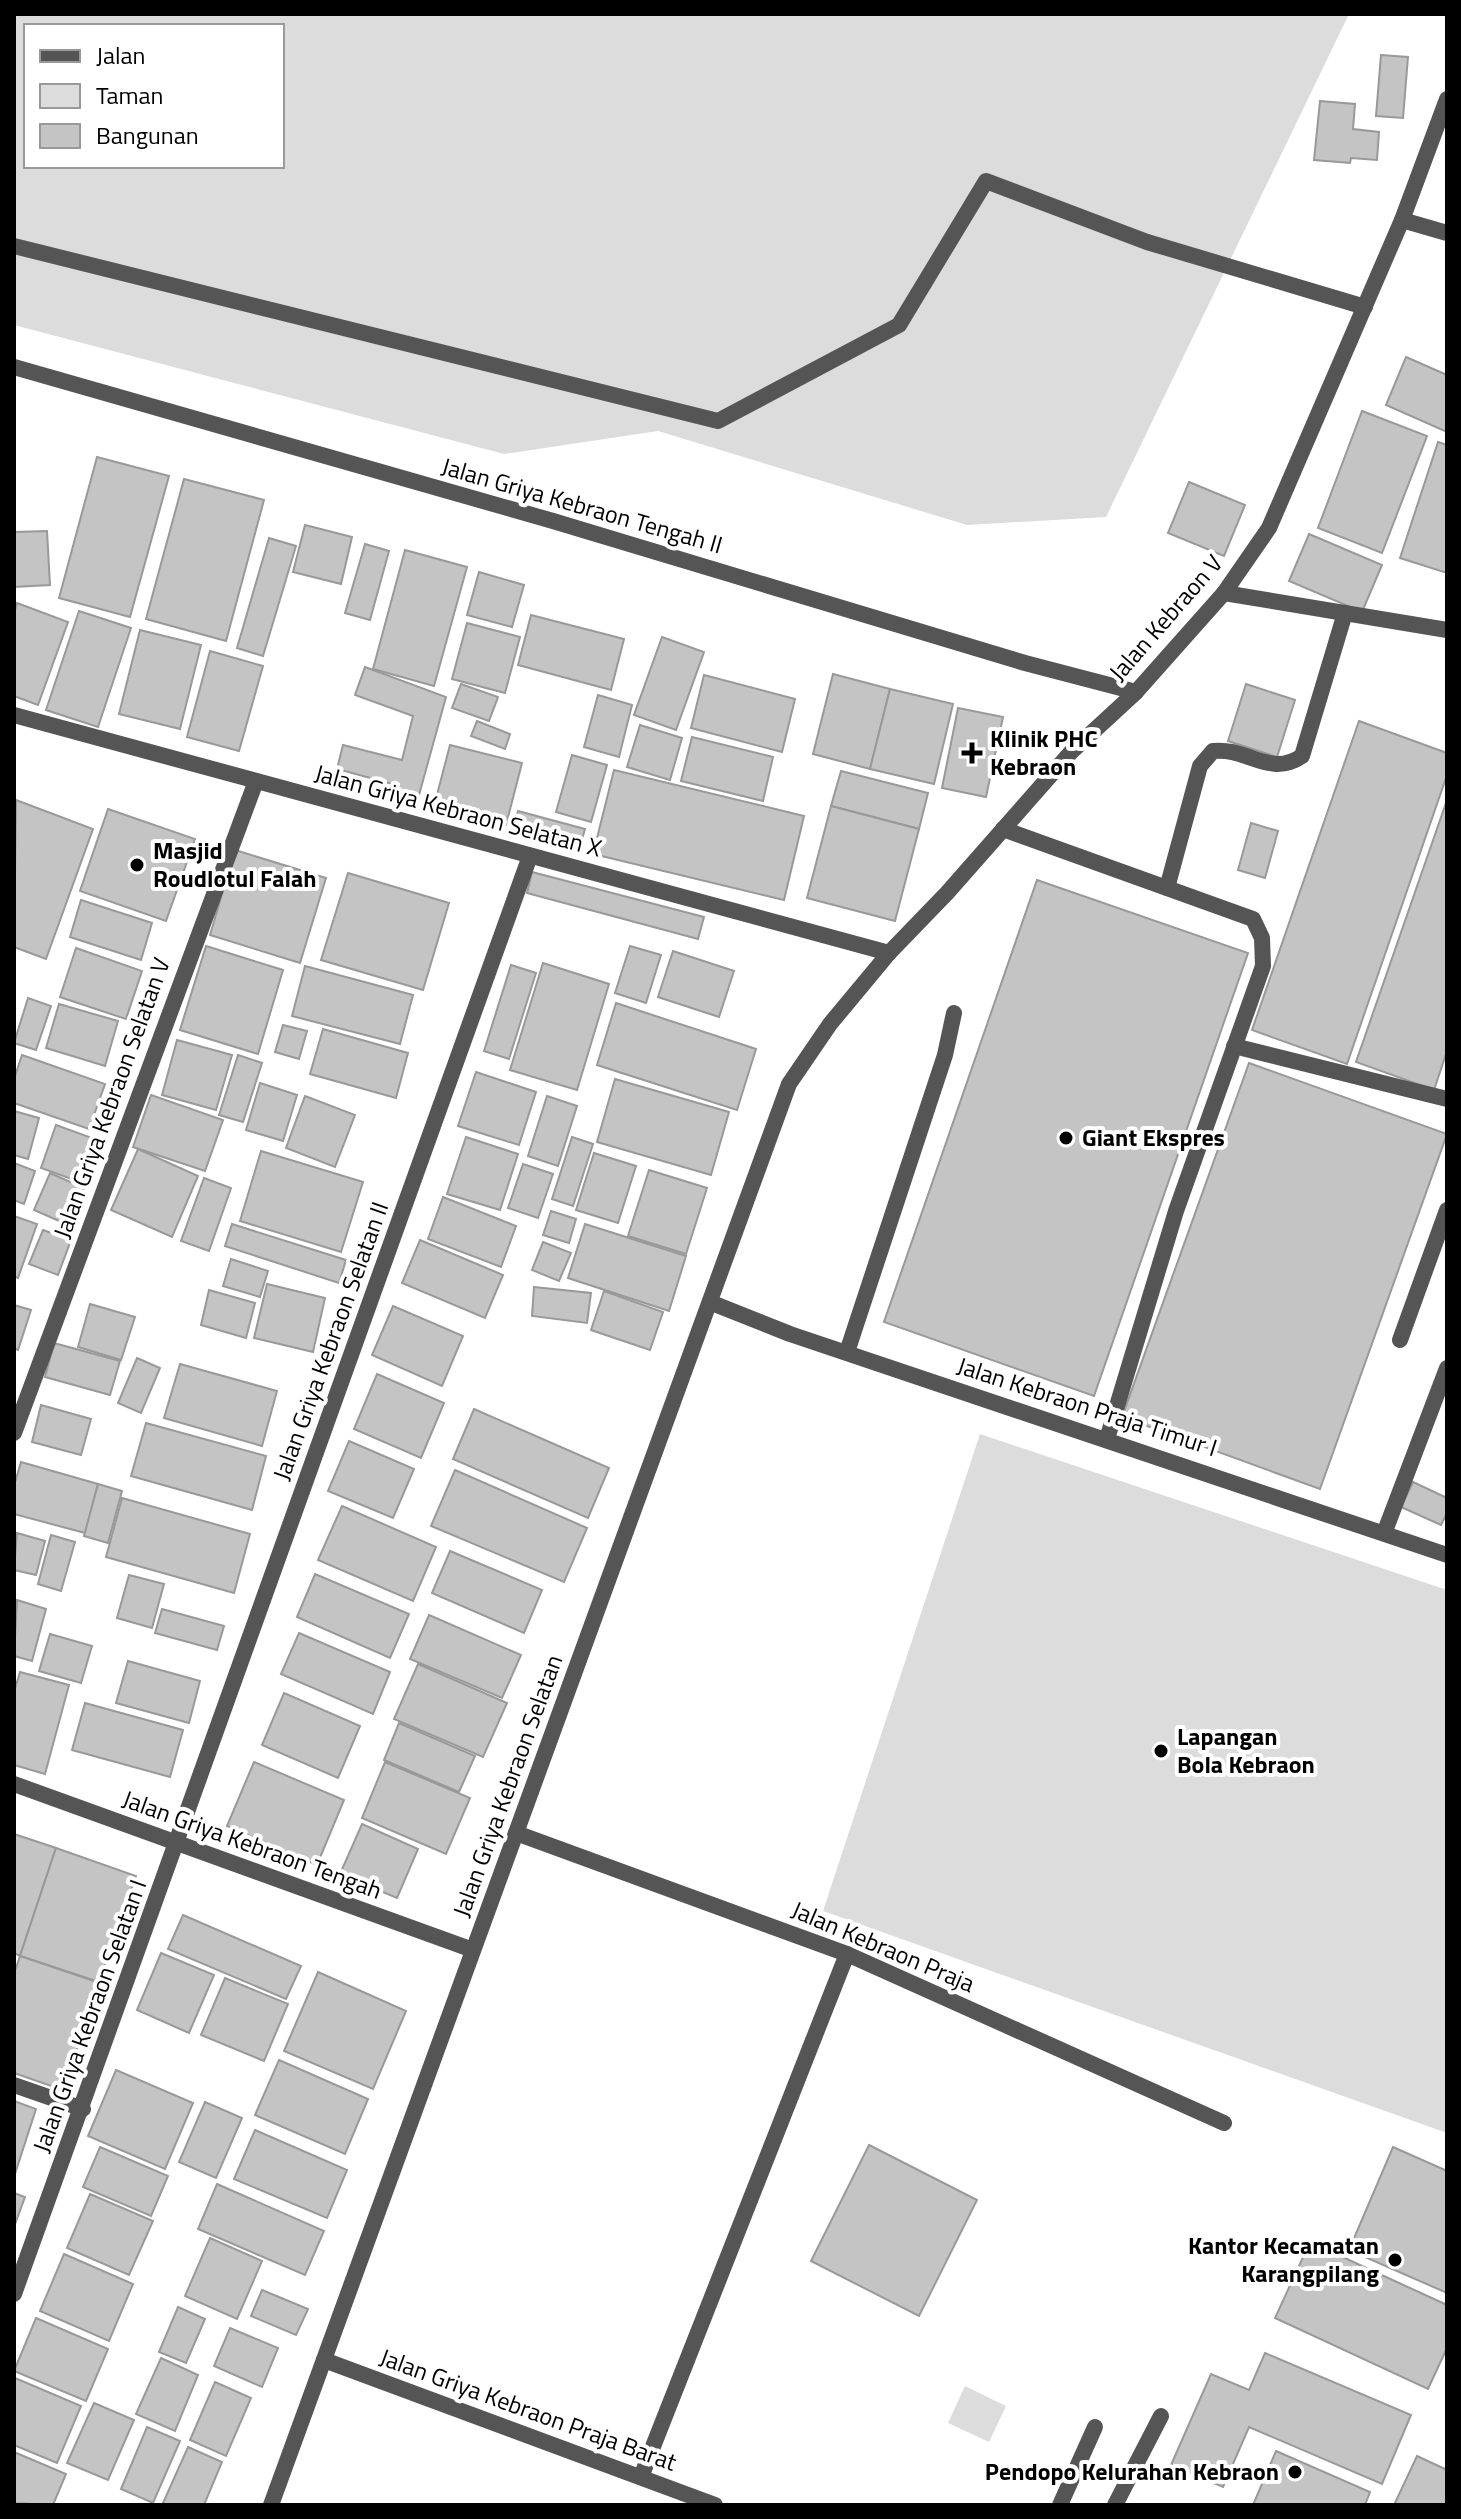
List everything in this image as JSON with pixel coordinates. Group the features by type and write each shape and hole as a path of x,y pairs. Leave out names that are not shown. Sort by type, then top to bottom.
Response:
{"street":[{"name":"Jalan Kebraon V","path":"789,1084 830,1024 889,953 1072,751 1136,692 1224,593 1269,528 1402,220 1447,99"},
{"path":"14,246 718,421 899,325 986,181 1147,242 1365,307"},
{"path":"1402,220 1447,233"},
{"name":"Jalan Griya Kebraon Tengah II","path":"14,367 538,517 1025,663 1136,692"},
{"path":"1224,593 1447,630"},
{"path":"1167,888 1200,766 1213,751 1230,749 1271,766 1289,765 1302,756 1345,613"},
{"name":"Jalan Griya Kebraon Selatan X","path":"14,715 889,953"},
{"name":"Jalan Griya Kebraon Selatan V","path":"14,1433 256,781"},
{"path":"1003,829 1253,919 1262,938 1263,966 1176,1211 1107,1439"},
{"name":"Jalan Griya Kebraon Selatan II","path":"176,1843 530,856"},
{"path":"847,1352 945,1055 954,1013"},
{"path":"1234,1046 1447,1099"},
{"name":"Jalan Griya Kebraon Selatan","path":"271,2505 712,1303 789,1084"},
{"path":"1400,1340 1447,1210"},
{"name":"Jalan Kebraon Praja Timur I","path":"712,1303 847,1352 1385,1531 1447,1555"},
{"path":"1385,1531 1447,1368"},
{"name":"Jalan Griya Kebraon Tengah","path":"14,1784 473,1950"},
{"name":"Jalan Kebraon Praja","path":"516,1833 847,1954 1224,2123"},
{"name":"Jalan Griya Kebraon Selatan I","path":"14,2294 176,1843"},
{"path":"641,2477 847,1954"},
{"path":"14,2085 83,2109"},
{"name":"Jalan Griya Kebraon Praja Barat","path":"324,2360 715,2505"},
{"path":"1115,2505 1161,2416"},
{"path":"1060,2505 1095,2427"}],"green space":[{"path":"14,14 1349,14 1106,517 967,525 658,431 504,454 14,325"},
{"name":"Lapangan Bola Kebraon","path":"980,1434 1447,1590 1447,2133 823,1911"},
{"path":"965,2386 1006,2406 989,2442 948,2423"}],"building":[{"path":"1381,55 1408,57 1403,118 1376,116"},
{"path":"1320,101 1355,104 1353,129 1379,132 1377,160 1351,158 1350,163 1314,160"},
{"path":"1406,357 1447,375 1447,432 1386,405"},
{"path":"1362,411 1427,436 1382,553 1318,528"},
{"path":"1438,442 1447,445 1447,573 1400,558"},
{"path":"97,457 169,476 130,617 59,598"},
{"path":"184,479 264,500 226,641 146,619"},
{"path":"1189,482 1245,505 1224,556 1168,533"},
{"path":"305,525 352,537 341,584 293,572"},
{"path":"47,531 50,585 14,587 14,532"},
{"path":"1309,534 1382,565 1362,612 1289,581"},
{"path":"269,538 296,546 263,656 237,648"},
{"path":"365,544 389,551 370,620 345,613"},
{"path":"405,550 467,567 434,686 373,669"},
{"path":"479,572 524,585 512,627 467,615"},
{"path":"17,603 68,622 38,705 14,696 14,613"},
{"path":"79,611 131,628 98,727 46,710"},
{"path":"531,615 624,639 611,690 518,665"},
{"path":"467,623 520,637 505,693 452,679"},
{"path":"140,630 201,645 180,729 119,714"},
{"path":"662,637 704,652 676,730 634,715"},
{"path":"210,651 263,666 239,751 187,737"},
{"path":"365,667 446,697 416,806 393,800 396,785 337,769 343,745 402,760 413,716 355,695"},
{"path":"833,674 890,689 870,769 813,754"},
{"path":"704,675 795,699 782,752 691,728"},
{"path":"461,684 498,697 489,721 452,708"},
{"path":"1246,684 1295,700 1277,757 1228,741"},
{"path":"890,689 953,704 934,784 870,769"},
{"path":"598,695 632,705 619,757 584,747"},
{"name":"Klinik PHC Kebraon","path":"958,708 1003,717 986,797 942,788"},
{"path":"477,721 510,734 505,749 471,736"},
{"path":"1359,721 1447,753 1447,775 1347,1064 1252,1030"},
{"path":"640,725 682,738 670,780 627,767"},
{"path":"692,737 773,757 763,801 681,781"},
{"path":"450,745 522,763 506,825 434,806"},
{"path":"572,755 607,765 591,822 556,812"},
{"path":"614,770 804,816 784,900 593,854"},
{"path":"841,771 928,793 919,829 831,806"},
{"path":"16,800 93,829 46,959 14,947"},
{"path":"1447,800 1447,1051 1434,1090 1356,1062"},
{"path":"831,806 919,829 895,921 807,898"},
{"name":"Masjid Roudlotul Falah","path":"108,809 195,839 166,921 80,891"},
{"path":"518,811 585,829 579,850 512,833"},
{"path":"1251,823 1278,831 1265,878 1238,870"},
{"path":"235,850 326,878 300,963 210,935"},
{"path":"532,872 704,917 698,939 527,893"},
{"path":"348,873 449,903 423,990 321,960"},
{"name":"Giant Ekspres","path":"1037,880 1248,953 1094,1396 884,1322"},
{"path":"81,900 152,923 141,960 70,937"},
{"path":"206,946 283,970 258,1054 180,1030"},
{"path":"630,946 661,955 646,1003 615,993"},
{"path":"76,948 142,971 126,1019 60,997"},
{"path":"673,951 734,971 719,1017 658,997"},
{"path":"543,963 609,984 577,1090 510,1070"},
{"path":"511,965 536,973 509,1059 484,1051"},
{"path":"305,966 413,995 400,1044 292,1016"},
{"path":"28,998 51,1006 36,1050 14,1043"},
{"path":"616,1003 756,1049 737,1110 597,1065"},
{"path":"59,1004 118,1021 105,1066 46,1048"},
{"path":"283,1025 307,1031 299,1059 275,1052"},
{"path":"323,1029 408,1053 396,1098 310,1074"},
{"path":"177,1040 232,1055 216,1110 162,1095"},
{"path":"22,1055 105,1084 89,1129 14,1103 14,1079"},
{"path":"238,1055 262,1063 243,1122 219,1115"},
{"path":"1249,1063 1447,1134 1320,1489 1122,1417"},
{"path":"476,1072 536,1092 519,1145 458,1126"},
{"path":"615,1079 729,1112 711,1175 597,1142"},
{"path":"260,1083 297,1095 283,1141 246,1130"},
{"path":"151,1095 223,1120 205,1171 133,1147"},
{"path":"305,1096 355,1115 335,1167 286,1148"},
{"path":"547,1096 577,1106 558,1166 528,1156"},
{"path":"14,1111 39,1118 28,1159 14,1155"},
{"path":"56,1125 92,1138 77,1181 41,1168"},
{"path":"466,1137 518,1154 500,1210 447,1194"},
{"path":"572,1137 593,1144 573,1206 552,1199"},
{"path":"138,1149 198,1176 172,1237 111,1210"},
{"path":"261,1151 363,1182 341,1252 240,1221"},
{"path":"594,1153 636,1166 618,1223 576,1210"},
{"path":"14,1163 35,1171 24,1204 14,1200"},
{"path":"523,1164 553,1174 538,1218 508,1208"},
{"path":"649,1170 707,1188 686,1254 628,1236"},
{"path":"50,1173 84,1188 68,1225 34,1210"},
{"path":"204,1178 231,1188 209,1251 181,1241"},
{"path":"443,1197 516,1226 501,1267 428,1239"},
{"path":"551,1211 576,1219 569,1243 543,1235"},
{"path":"14,1216 37,1224 18,1278 14,1276"},
{"path":"232,1224 346,1260 339,1283 225,1246"},
{"path":"585,1224 686,1256 669,1311 568,1278"},
{"path":"43,1230 71,1240 58,1275 29,1264"},
{"path":"420,1240 503,1275 485,1318 402,1283"},
{"path":"543,1242 571,1253 559,1281 532,1270"},
{"path":"231,1259 268,1271 260,1297 223,1286"},
{"path":"267,1284 325,1298 313,1352 254,1338"},
{"path":"534,1287 591,1293 587,1323 532,1316"},
{"path":"209,1290 255,1303 246,1338 201,1325"},
{"path":"604,1291 663,1312 650,1350 591,1330"},
{"path":"90,1304 135,1317 121,1360 78,1347"},
{"path":"14,1305 31,1310 18,1350 14,1348"},
{"path":"393,1306 463,1336 442,1386 372,1355"},
{"path":"54,1343 120,1361 110,1395 45,1377"},
{"path":"137,1358 160,1368 141,1413 118,1403"},
{"path":"180,1364 277,1391 262,1446 164,1418"},
{"path":"377,1374 444,1403 421,1458 354,1429"},
{"path":"41,1405 91,1419 81,1455 32,1442"},
{"path":"474,1409 609,1468 588,1518 453,1459"},
{"path":"146,1423 266,1456 252,1510 131,1476"},
{"path":"349,1441 414,1469 393,1518 328,1491"},
{"path":"21,1462 98,1484 85,1533 14,1514 14,1486"},
{"path":"455,1470 587,1528 564,1582 431,1526"},
{"path":"1413,1482 1447,1498 1447,1513 1441,1525 1401,1507"},
{"path":"98,1484 122,1491 108,1543 84,1536"},
{"path":"122,1498 250,1534 234,1593 106,1557"},
{"path":"342,1506 436,1547 413,1601 318,1560"},
{"path":"17,1533 45,1541 36,1575 14,1570"},
{"path":"51,1535 75,1542 61,1591 38,1584"},
{"path":"450,1551 542,1590 524,1633 432,1593"},
{"path":"315,1574 409,1614 390,1658 297,1617"},
{"path":"129,1575 164,1584 152,1628 117,1618"},
{"path":"17,1600 46,1609 32,1661 14,1656"},
{"path":"162,1609 224,1626 217,1650 155,1633"},
{"path":"429,1615 521,1655 502,1698 410,1659"},
{"path":"299,1633 390,1672 373,1714 281,1674"},
{"path":"50,1634 92,1646 81,1683 39,1671"},
{"path":"128,1661 200,1681 189,1723 116,1703"},
{"path":"418,1664 507,1703 483,1757 394,1719"},
{"path":"20,1672 69,1685 45,1774 14,1765 14,1692"},
{"path":"284,1693 360,1726 338,1778 262,1745"},
{"path":"85,1703 183,1730 170,1777 72,1750"},
{"path":"399,1723 475,1756 459,1792 384,1760"},
{"path":"254,1762 344,1800 317,1865 227,1826"},
{"path":"385,1762 470,1798 446,1854 362,1818"},
{"path":"362,1824 418,1849 397,1898 340,1874"},
{"path":"14,1834 56,1848 20,1956 14,1953"},
{"path":"56,1848 136,1876 99,1982 20,1956"},
{"path":"183,1915 301,1966 286,1999 168,1949"},
{"path":"161,1953 214,1975 189,2033 137,2010"},
{"path":"20,1956 100,1983 63,2090 14,2073 14,1974"},
{"path":"318,1972 406,2011 373,2089 284,2051"},
{"path":"225,1978 288,2004 264,2061 201,2035"},
{"path":"279,2060 368,2099 345,2154 255,2115"},
{"path":"116,2070 193,2103 165,2169 88,2136"},
{"path":"14,2101 36,2109 14,2177"},
{"path":"205,2102 242,2118 216,2178 179,2162"},
{"path":"255,2130 347,2170 327,2218 234,2179"},
{"path":"869,2145 977,2200 919,2316 811,2261"},
{"path":"100,2147 168,2176 151,2216 83,2187"},
{"path":"1393,2147 1447,2171 1447,2293 1349,2250"},
{"path":"217,2184 324,2231 305,2275 198,2229"},
{"path":"14,2193 25,2197 14,2227"},
{"path":"90,2194 153,2221 129,2275 67,2248"},
{"path":"210,2238 262,2261 237,2319 185,2296"},
{"path":"1310,2242 1447,2305 1447,2348 1428,2389 1275,2318"},
{"path":"64,2254 133,2284 109,2341 40,2311"},
{"path":"262,2290 308,2309 296,2335 251,2316"},
{"path":"178,2307 205,2319 186,2363 159,2352"},
{"path":"36,2318 108,2349 86,2401 14,2371"},
{"path":"230,2328 278,2348 262,2387 214,2366"},
{"path":"1265,2353 1411,2415 1382,2484 1249,2427 1223,2487 1171,2465 1211,2374 1249,2390"},
{"path":"161,2358 198,2375 175,2431 136,2414"},
{"path":"15,2378 81,2406 57,2463 14,2445"},
{"path":"215,2382 251,2398 226,2456 190,2440"},
{"path":"94,2403 134,2420 108,2480 67,2463"},
{"path":"147,2427 180,2441 153,2503 121,2489"},
{"path":"188,2447 222,2462 204,2505 167,2505 163,2503"},
{"name":"Pendopo Kelurahan Kebraon","path":"1276,2451 1370,2492 1365,2505 1253,2505"},
{"path":"14,2452 66,2474 53,2505 14,2503"},
{"path":"1417,2456 1447,2470 1447,2505 1394,2505"}],"place":[{"name":"Klinik PHC Kebraon","path":"972,753"},
{"name":"Masjid Roudlotul Falah","path":"137,865"},
{"name":"Giant Ekspres","path":"1066,1138"},
{"name":"Lapangan Bola Kebraon","path":"1161,1751"},
{"name":"Kantor Kecamatan Karangpilang","path":"1395,2260"},
{"name":"Pendopo Kelurahan Kebraon","path":"1295,2472"}]}
